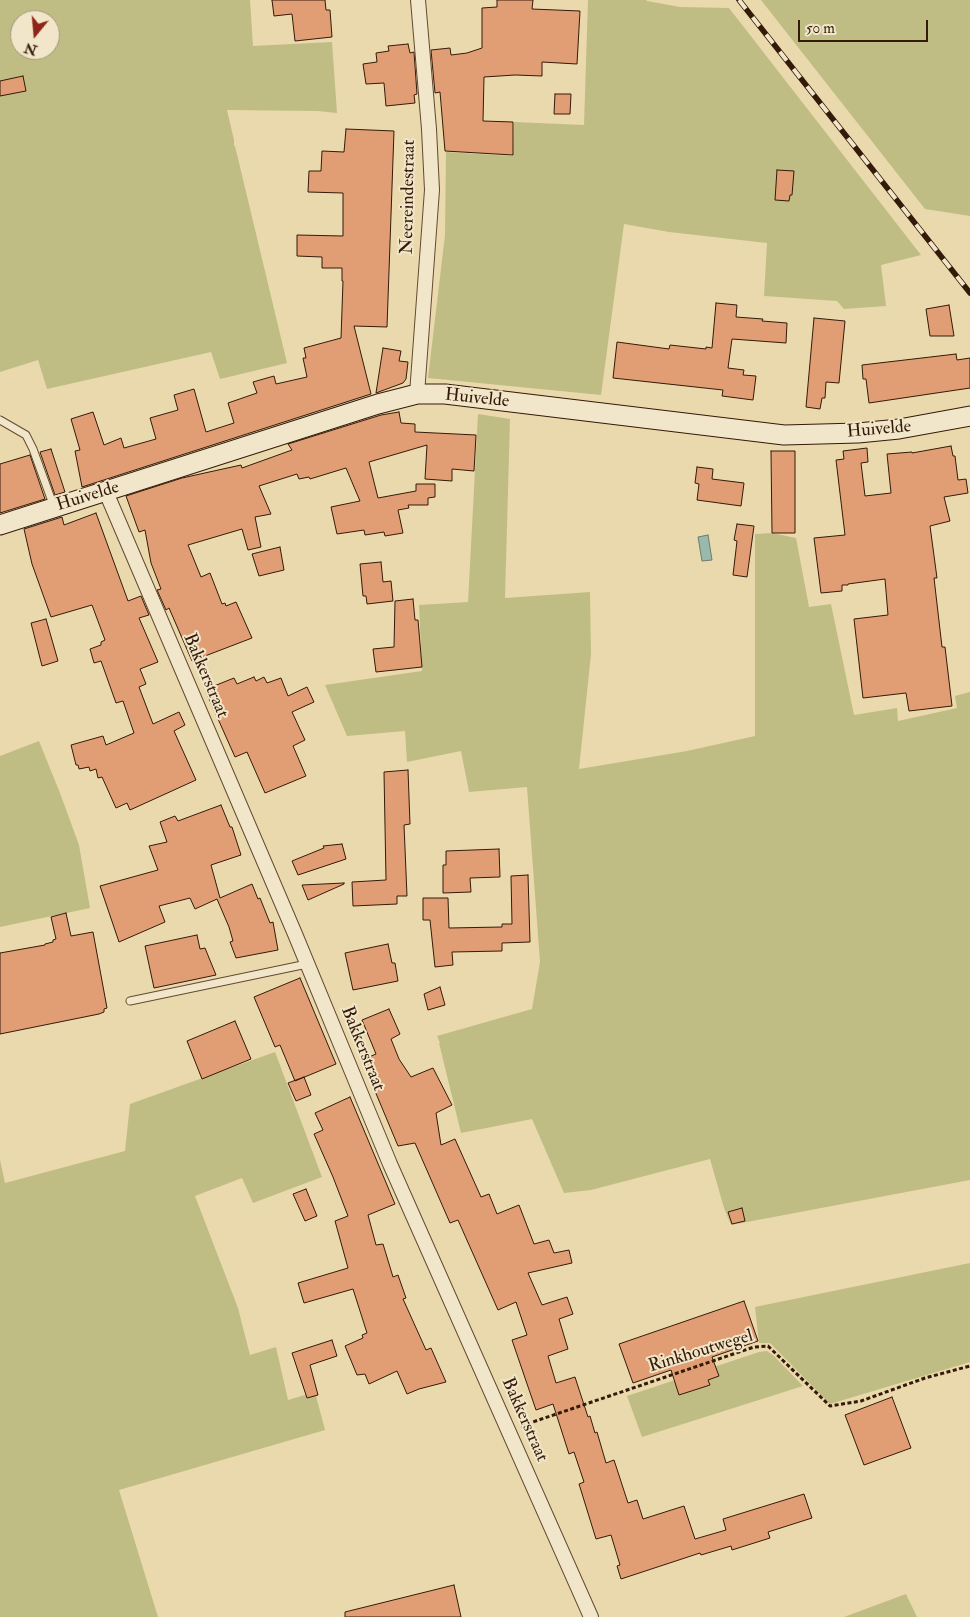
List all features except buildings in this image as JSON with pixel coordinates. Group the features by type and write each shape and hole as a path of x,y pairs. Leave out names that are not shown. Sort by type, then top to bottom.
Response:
{"street":[{"name":"Neereindestraat","path":"417,394 432,190 418,0"},
{"name":"Huivelde","path":"0,525 378,404 417,394 445,394 784,435 858,433 899,429 970,416"},
{"name":"Bakkerstraat","path":"106,492 390,1164 591,1617"}],"lane":[{"path":"0,420 26,435 54,507"},
{"path":"130,1001 307,964"}],"path":[{"name":"Rinkhoutwegel","path":"508,1431 754,1347 768,1346 830,1406 861,1400 925,1378 970,1366"}],"shaded area":[{"path":"0,0 250,0 253,46 332,42 337,113 227,110 287,363 220,379 211,352 47,389 38,360 0,372"},
{"path":"588,0 646,0 680,7 729,8 921,255 881,265 886,306 844,309 837,301 764,296 767,243 669,232 624,224 601,395 428,378 445,235 446,152 513,156 514,122 584,125"},
{"path":"761,0 970,0 970,216 925,209"},
{"path":"478,414 510,419 505,598 590,592 591,654 579,769 687,751 755,736 755,534 772,533 796,538 809,607 831,604 854,715 897,708 898,721 957,708 955,696 970,692 970,1180 731,1225 724,1208 710,1159 591,1190 564,1193 532,1119 461,1133 437,1036 532,1009 540,962 527,787 469,792 461,751 407,762 405,731 347,736 325,685 422,671 419,605 468,602"},
{"path":"708,535 712,560 702,561 698,537"},
{"path":"39,741 79,845 90,908 0,927 0,756"},
{"path":"275,1052 322,1177 253,1203 242,1178 195,1196 238,1308 250,1355 276,1347 288,1400 315,1392 325,1430 119,1490 158,1617 0,1617 0,1160 5,1183 125,1151 130,1104"},
{"path":"970,1263 970,1362 830,1404 770,1343 759,1343 755,1307"},
{"path":"767,1351 803,1386 642,1437 627,1396"},
{"path":"906,1594 917,1617 844,1617"}],"railway":[{"path":"739,0 970,293"}]}
